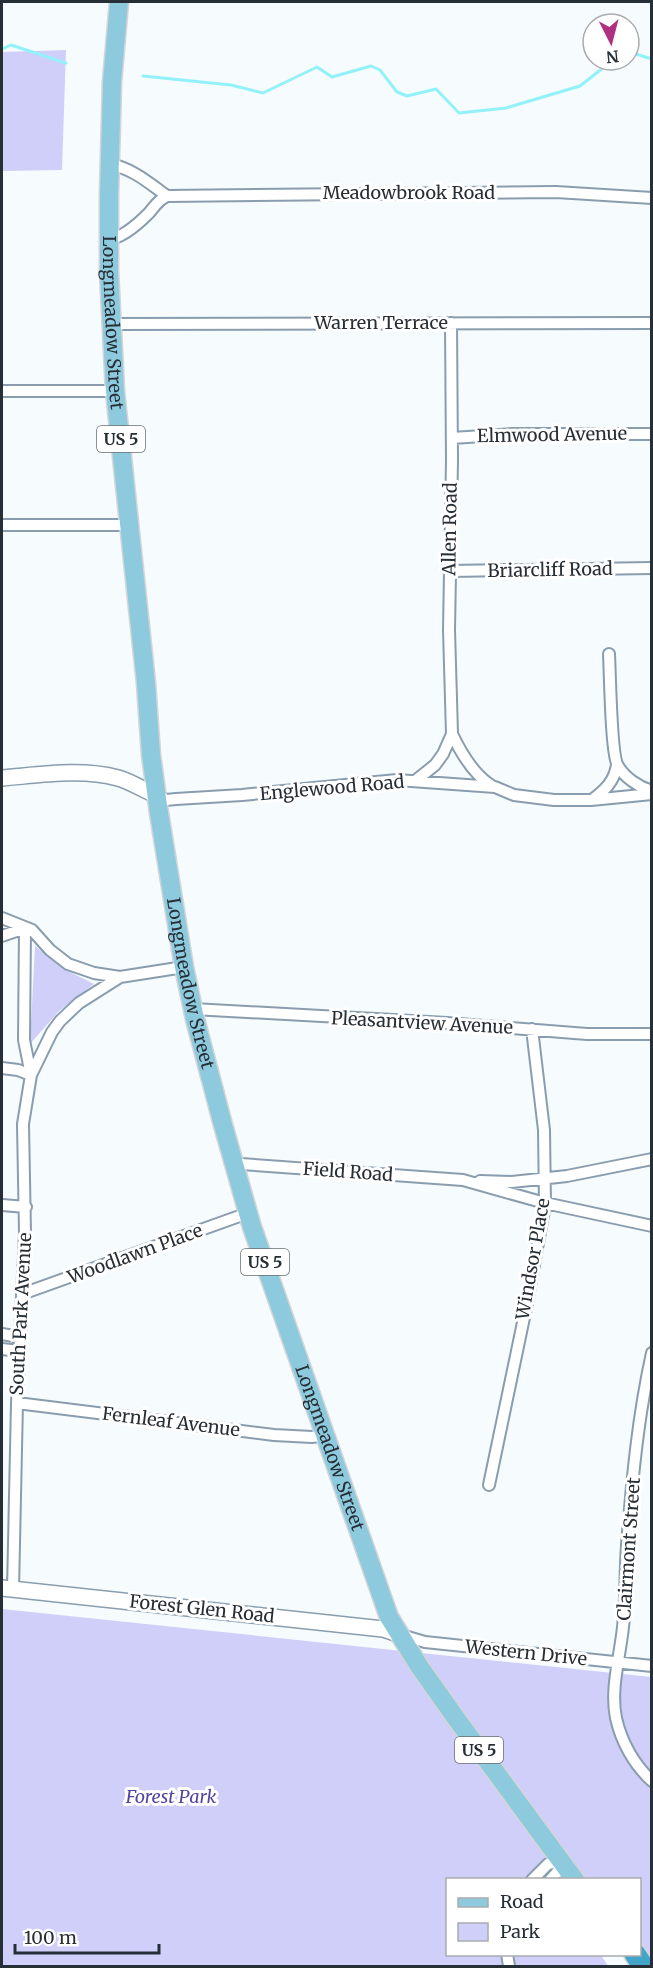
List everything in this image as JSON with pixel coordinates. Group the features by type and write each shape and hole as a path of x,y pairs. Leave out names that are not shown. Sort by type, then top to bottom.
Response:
{"main road":[{"name":"Longmeadow Street","path":"119,2 109,164 111,324 156,795 193,1009 248,1214 389,1617 451,1712 574,1878"}],"street":[{"path":"109,164 121,166 135,173 167,196 132,227 115,239 109,239"},
{"name":"Meadowbrook Road","path":"167,196 556,192 651,198"},
{"name":"Allen Road","path":"450,323 452,438 449,630 452,734 462,753 482,780 495,787"},
{"name":"Warren Terrace","path":"111,324 651,323"},
{"path":"2,391 116,391"},
{"name":"Elmwood Avenue","path":"452,438 506,434 651,434"},
{"path":"2,525 130,525"},
{"name":"Briarcliff Road","path":"449,571 651,568"},
{"path":"591,800 611,782 616,765 609,654"},
{"path":"415,781 439,759 452,734"},
{"path":"616,765 634,782 651,793"},
{"path":"2,778 99,775 127,781 156,795"},
{"name":"Englewood Road","path":"156,795 166,800 381,781 495,787 528,797 591,800 651,793"},
{"path":"2,918 32,930 50,950 68,964 94,973 120,977"},
{"path":"2,936 25,928"},
{"name":"South Park Avenue","path":"25,928 24,1040 31,1075"},
{"name":"South Park Avenue","path":"7,1589 26,1207 23,1124 31,1075 46,1043 60,1021 79,1003 120,977 184,967"},
{"name":"Pleasantview Avenue","path":"193,1009 598,1034 651,1034"},
{"name":"Windsor Place","path":"489,1485 526,1308 545,1203 544,1130 532,1029"},
{"path":"2,1068 18,1070 31,1075"},
{"name":"Field Road","path":"234,1165 512,1182 567,1176 651,1159"},
{"name":"Field Road","path":"463,1180 545,1203 651,1226"},
{"path":"2,1205 26,1207"},
{"name":"Woodlawn Place","path":"22,1294 248,1214"},
{"path":"2,1334 20,1336"},
{"path":"2,1349 19,1351"},
{"name":"Clairmont Street","path":"651,1353 639,1418 627,1545 623,1626 614,1696 618,1727 630,1754 651,1781"},
{"name":"Fernleaf Avenue","path":"17,1403 274,1435 312,1437 325,1435"},
{"name":"Forest Glen Road","path":"7,1589 382,1629 401,1635"},
{"name":"Western Drive","path":"401,1635 425,1642 618,1668 651,1666"},
{"path":"534,1878 548,1864 562,1861 560,1870 552,1878"}],"green space":[{"path":"66,50 62,170 2,171 2,52"},
{"path":"35,946 62,968 94,984 59,1011 30,1044"},
{"name":"Forest Park","path":"2,1609 651,1677 651,1957 641,1942 641,1878 446,1878 446,1956 602,1956 608,1966 2,1966"}],"waterway":[{"path":"2,49 11,45 66,63"},
{"path":"641,56 652,59"},
{"path":"143,76 231,85 263,93 317,67 332,77 371,66 380,70 397,92 407,96 436,89 459,113 506,108 580,86 598,72"}]}
